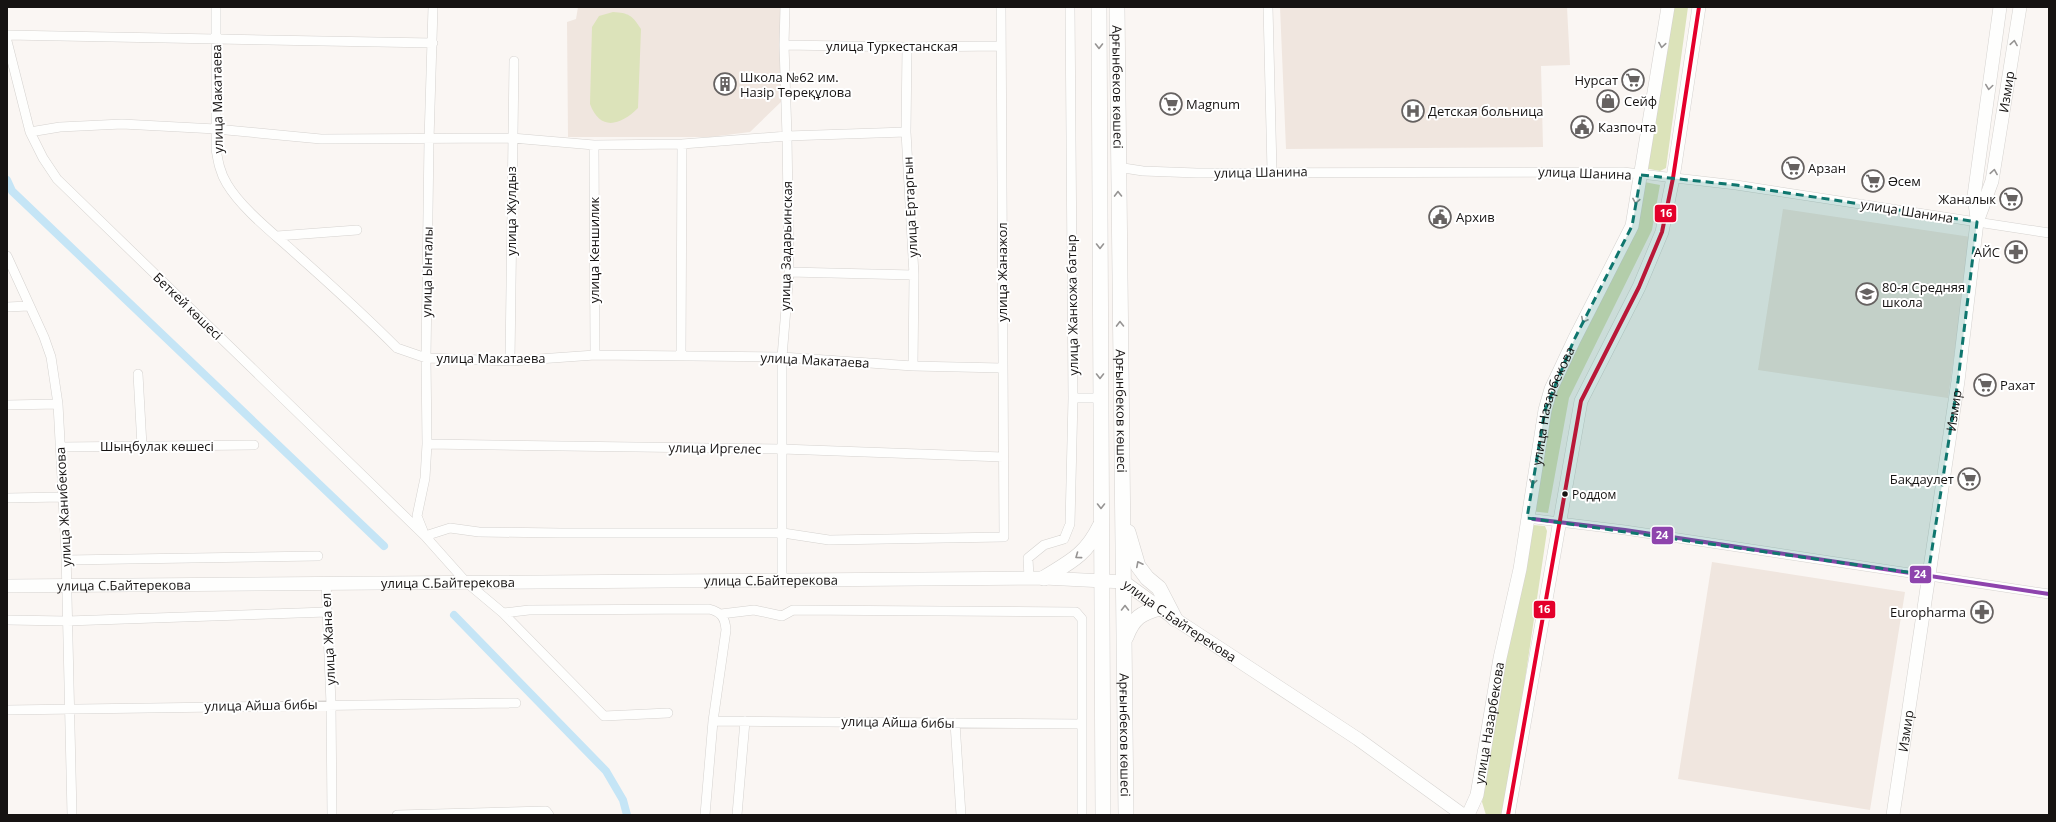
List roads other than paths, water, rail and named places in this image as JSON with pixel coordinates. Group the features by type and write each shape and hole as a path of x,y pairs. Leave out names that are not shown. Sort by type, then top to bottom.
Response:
{"main road":[{"name":"Арғынбеков көшесі","path":"1099,7 1103,815"},
{"name":"Арғынбеков көшесі","path":"1117,7 1117,167 1125,641 1126,815"},
{"path":"1123,525 1131,539 1138,566 1147,578 1159,588 1175,619"},
{"path":"1037,578 1081,554 1093,541 1101,526"},
{"path":"1125,641 1131,624 1135,619 1149,611 1160,608"}],"street":[{"name":"улица Макатаева","path":"216,7 216,149 219,166 226,181 238,198 277,236 358,309 398,348 426,358 510,361 595,356 782,357 913,366 1002,368"},
{"name":"улица Ынталы","path":"425,536 417,516 425,478 427,444 426,358 429,140 433,7"},
{"name":"улица Задарьинская","path":"782,581 782,357 789,272 784,45 785,7"},
{"name":"улица Жанажол","path":"783,532 829,540 1004,537 1001,7"},
{"name":"улица Жанкожа батыр","path":"1037,578 1028,558 1044,545 1064,539 1070,524 1073,398 1070,7"},
{"path":"1268,7 1272,171"},
{"name":"улица Назарбекова","path":"1468,815 1477,796 1500,658 1520,569 1545,410 1551,389 1574,340 1632,226 1668,7"},
{"name":"улица Назарбекова","path":"1508,815 1581,401 1639,287 1662,232 1673,178 1699,7"},
{"path":"1977,222 1974,196 2000,7"},
{"name":"Измир","path":"1893,815 1958,381 1977,222 1992,181 2020,7"},
{"path":"7,34 433,43"},
{"name":"Беткей көшесі","path":"7,41 30,132 43,158 57,179 425,536 466,582 502,613 604,716 668,713"},
{"name":"улица Туркестанская","path":"784,45 907,47 1001,46"},
{"name":"улица Ертаргын","path":"907,47 906,132 914,275 913,366"},
{"name":"улица Жулдыз","path":"510,361 514,61"},
{"path":"30,132 60,127 122,124 216,129 321,139 429,140 512,138 594,145 682,144 787,136 906,132"},
{"path":"681,356 682,144"},
{"name":"улица Кеншилик","path":"594,145 595,356"},
{"name":"улица Шанина","path":"1117,167 1143,171 1197,173 1272,171 1623,172 2049,233"},
{"path":"277,236 357,230"},
{"name":"улица Жанибекова","path":"7,256 51,357 58,404 66,560 72,815"},
{"path":"789,272 914,275"},
{"path":"7,307 29,306"},
{"path":"138,374 142,446"},
{"path":"1073,398 1100,398"},
{"path":"7,405 58,404"},
{"name":"улица Иргелес","path":"427,444 782,449 1003,457"},
{"name":"Шыңбулак көшесі","path":"60,447 254,446"},
{"path":"7,498 63,497"},
{"path":"1527,518 1632,531 2049,594"},
{"path":"425,536 450,528 478,532 561,533 783,532"},
{"path":"66,560 318,556"},
{"name":"улица С.Байтерекова","path":"7,586 326,582 782,581 1037,578 1124,582 1175,619 1358,739 1464,815"},
{"name":"улица Жана ел","path":"326,582 331,704 332,815"},
{"path":"502,613 529,610 708,609 721,614 754,610 782,616 793,610 1076,612 1082,619 1082,815"},
{"path":"7,620 67,621 327,612"},
{"path":"705,815 713,720 726,630 725,620 721,614"},
{"name":"улица Айша бибы","path":"7,710 331,704 516,703"},
{"name":"улица Айша бибы","path":"713,720 1082,724"},
{"path":"737,815 745,721"},
{"path":"955,723 961,815"},
{"path":"397,815 547,813"}],"waterway":[{"path":"7,180 12,191 384,546"},
{"path":"454,615 606,771 623,800 627,815"}],"place":[{"name":"Нурсат","path":"1633,80"},
{"name":"Школа №62 им. Назір Төреқұлова","path":"725,84"},
{"name":"Сейф","path":"1608,101"},
{"name":"Magnum","path":"1171,104"},
{"name":"Детская больница","path":"1413,111"},
{"name":"Казпочта","path":"1582,127"},
{"name":"Арзан","path":"1793,168"},
{"name":"Əсем","path":"1873,181"},
{"name":"Жаналык","path":"2011,199"},
{"name":"Архив","path":"1440,217"},
{"name":"АЙС","path":"2016,252"},
{"name":"80-я Средняя школа","path":"1867,294"},
{"name":"Рахат","path":"1985,385"},
{"name":"Бақдаулет","path":"1969,479"},
{"name":"Роддом","path":"1565,494"},
{"name":"Europharma","path":"1982,612"}]}
